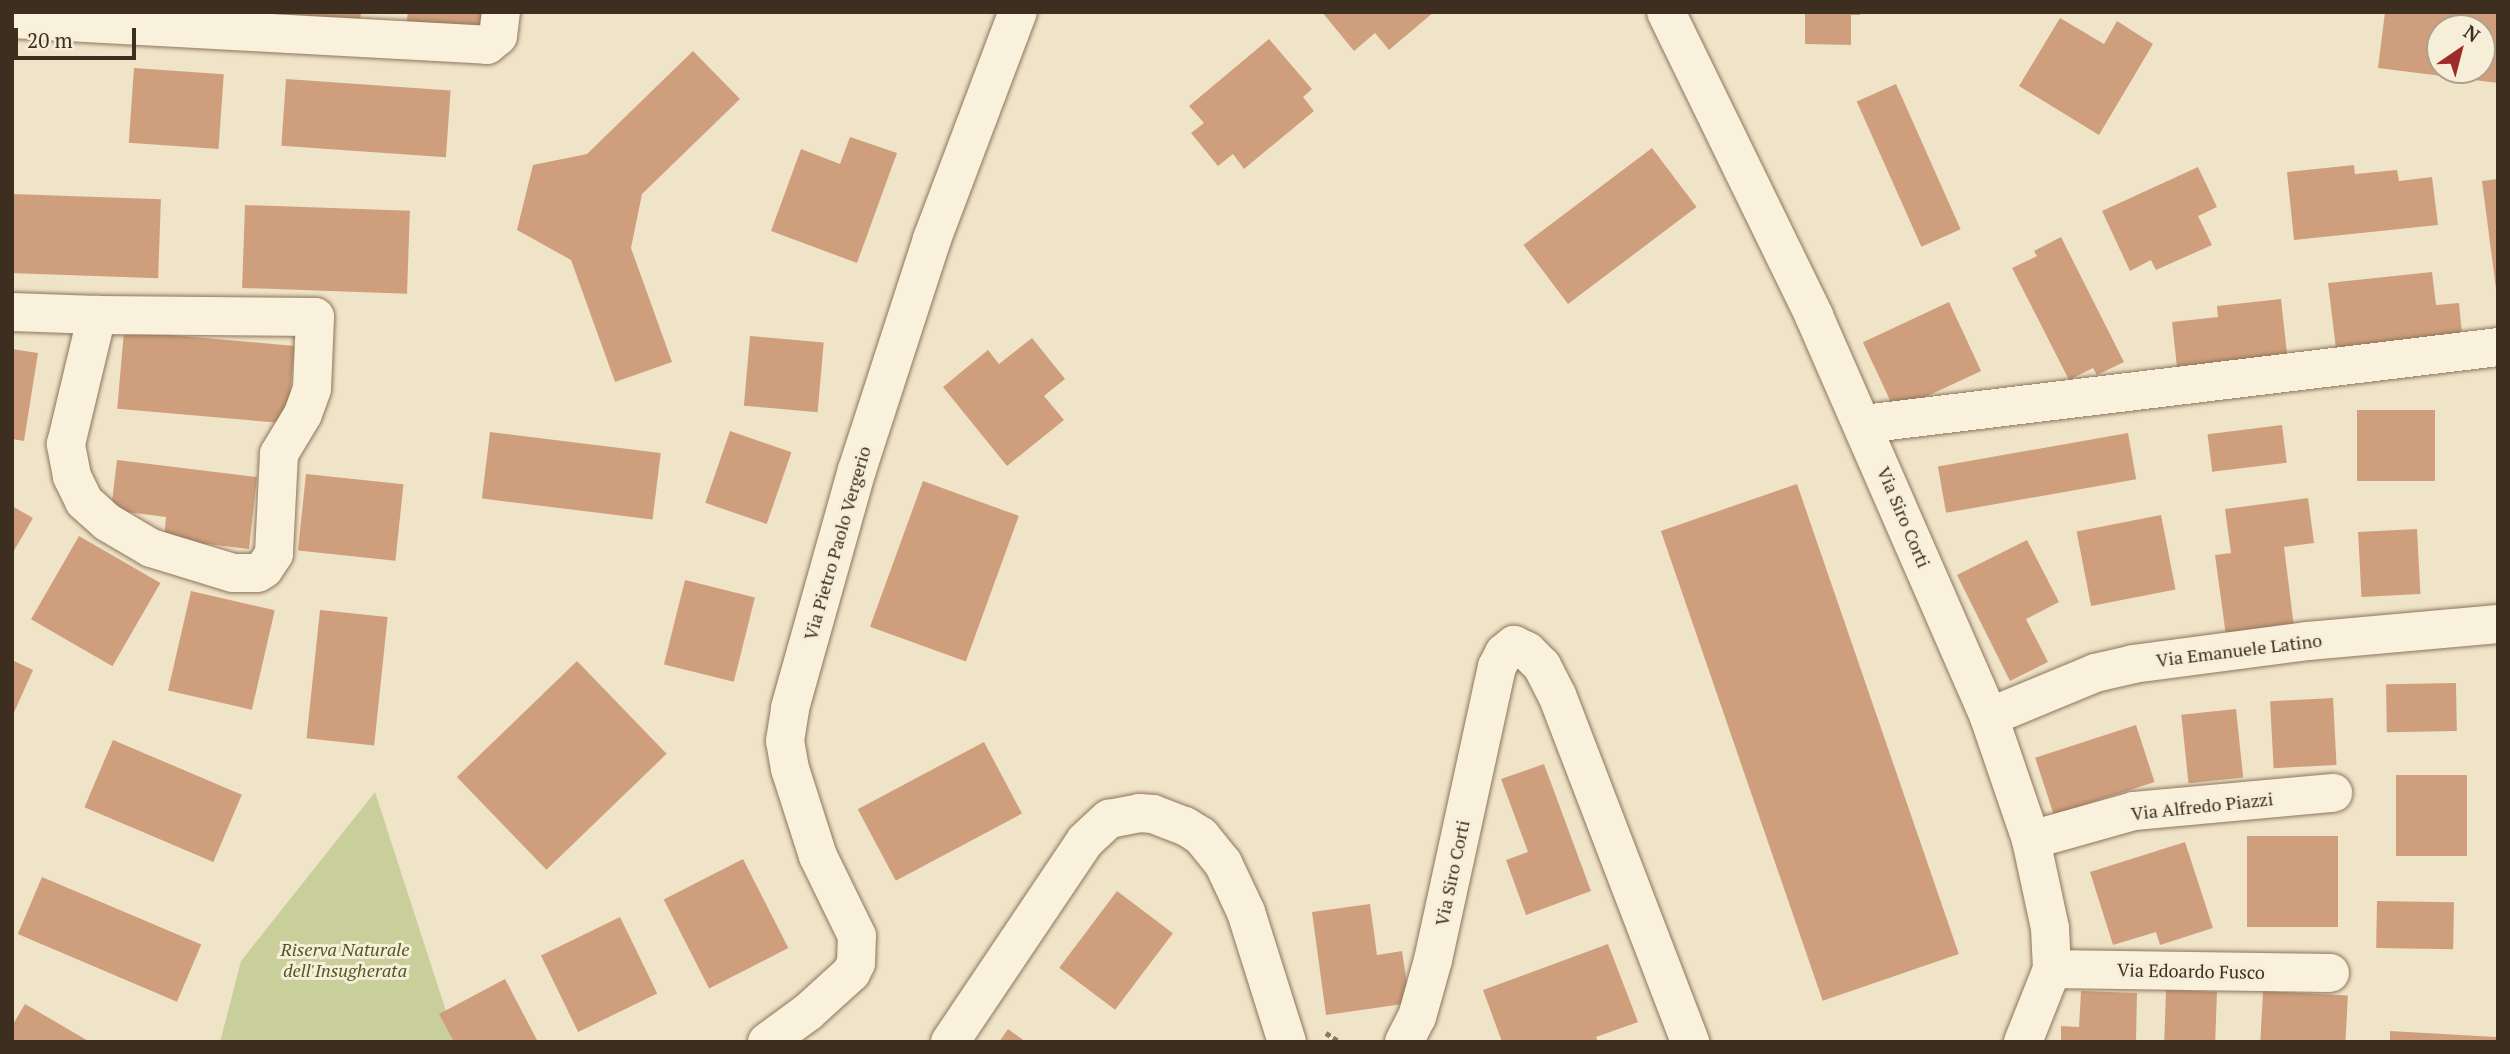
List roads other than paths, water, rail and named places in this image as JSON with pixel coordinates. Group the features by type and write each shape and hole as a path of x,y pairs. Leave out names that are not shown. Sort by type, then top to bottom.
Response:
{"street":[{"path":"12,19 380,26 487,45 495,42 498,36 501,12"},
{"name":"Via Pietro Paolo Vergerio","path":"768,1042 808,1013 843,981 856,963 859,951 857,936 828,881 800,802 785,741 790,708 857,470 928,252 1018,12"},
{"name":"Via Siro Corti","path":"1666,12 1864,424 1989,717 2031,840 2048,913 2052,969 2023,1042"},
{"path":"12,312 315,317 312,389 303,414 279,454 274,554 264,569 257,573 233,573 151,548 115,527 84,501 72,476 66,444 97,315"},
{"path":"1864,424 2498,347"},
{"name":"Via Emanuele Latino","path":"1989,717 2095,673 2133,664 2308,641 2498,624"},
{"name":"Via Siro Corti","path":"1404,1042 1417,1017 1433,960 1497,667 1504,653 1514,645 1527,651 1547,673 1690,1042"},
{"name":"Via Alfredo Piazzi","path":"2031,840 2134,811 2333,793"},
{"path":"950,1042 1085,841 1108,819 1139,813 1153,814 1185,826 1201,836 1223,863 1245,912 1287,1042"},
{"name":"Via Edoardo Fusco","path":"2052,969 2330,973"}],"park label":[{"name":"Riserva Naturale dell'Insugherata","path":"345,960"}]}
